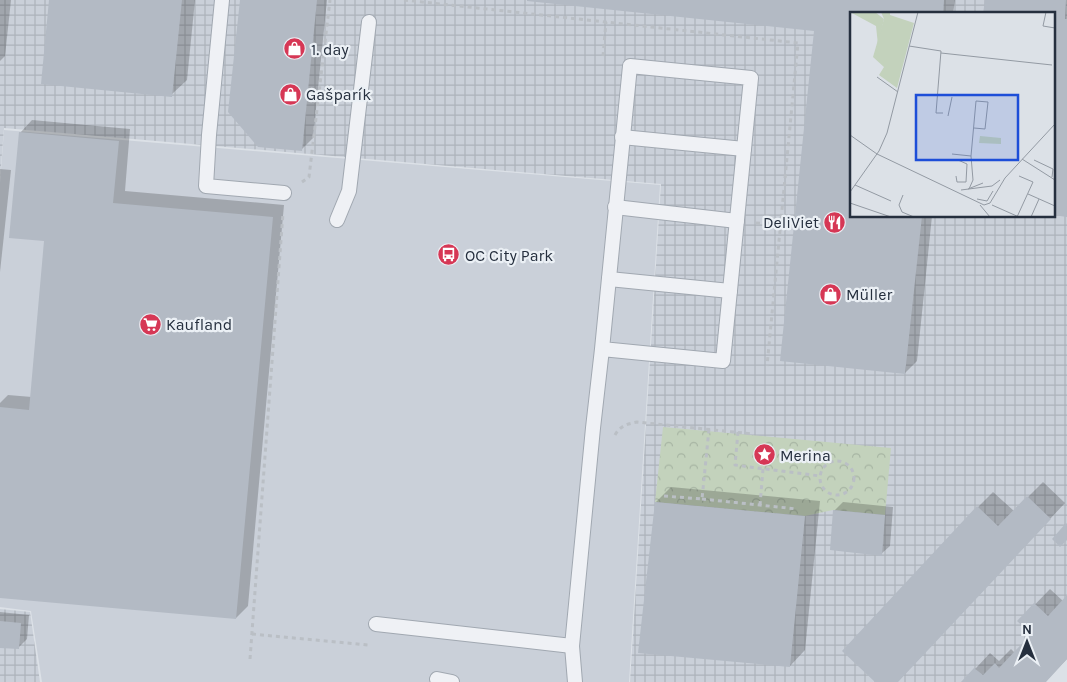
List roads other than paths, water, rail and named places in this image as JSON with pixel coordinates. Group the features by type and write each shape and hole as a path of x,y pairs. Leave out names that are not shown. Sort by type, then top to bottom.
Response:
{"lane":[{"path":"222,0 206,186 284,193"},
{"path":"337,220 349,191 369,22"},
{"path":"575,682 572,646 630,66 751,78 723,361 602,349"},
{"path":"622,138 744,149"},
{"path":"615,207 737,221"},
{"path":"609,279 730,290"},
{"path":"376,624 572,646"},
{"path":"437,680 452,682"}],"place":[{"name":"1. day","path":"295,49"},
{"name":"Gašparík","path":"290,94"},
{"name":"DeliViet","path":"835,222"},
{"name":"OC City Park","path":"449,255"},
{"name":"Müller","path":"830,294"},
{"name":"Kaufland","path":"150,324"},
{"name":"Merina","path":"764,455"}]}
